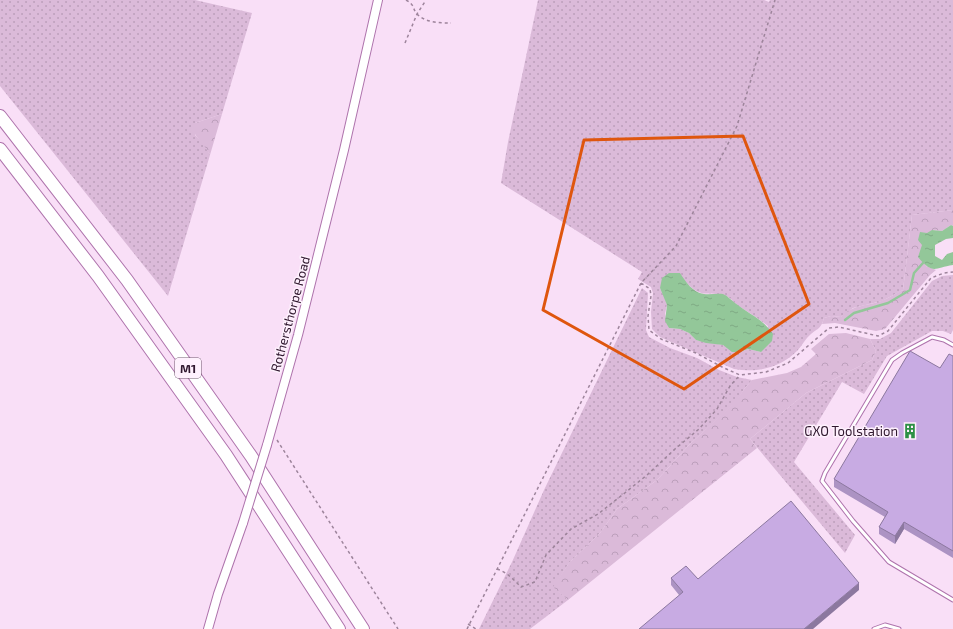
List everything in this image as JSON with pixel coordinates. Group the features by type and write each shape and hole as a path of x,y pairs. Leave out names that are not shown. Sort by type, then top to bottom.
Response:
{"highway":[{"name":"M1","path":"0,116 141,300 251,456 363,629"},
{"name":"M1","path":"0,149 98,276 226,455 339,629"}],"street":[{"name":"Rothersthorpe Road","path":"208,629 267,445 298,335 344,150 378,0"}],"lane":[{"path":"953,345 944,340 932,337 892,360 825,473 822,482 853,521 889,562 953,600"},
{"path":"874,629 885,624 899,629"}],"path":[{"path":"406,0 412,4 417,14 436,23 450,23"},
{"path":"405,43 417,14 426,0"},
{"path":"467,629 468,624 641,283 676,246 737,126 775,0"},
{"path":"641,283 650,289 648,316 649,330 661,339 696,353 724,368 740,374 766,372 788,363 829,328 839,327 878,336 888,331 931,278 944,273 953,272"},
{"path":"496,569 502,570 521,587 535,582 546,555 566,534 571,529 598,514 700,429 717,409 730,386 740,374"},
{"path":"271,430 398,629"},
{"path":"468,624 476,629"}],"highlighted area":[{"path":"743,136 809,304 684,389 543,310 584,140"}],"green space":[{"path":"0,0 195,0 252,13 222,114 195,123 195,135 205,145 210,155 168,296 0,86"},
{"path":"538,0 764,0 769,2 770,0 953,0 953,210 912,215 903,290 882,301 853,308 841,317 831,316 824,318 820,326 809,336 797,351 783,362 768,368 760,370 734,369 660,337 652,329 651,312 653,293 651,287 638,279 642,272 501,183 508,142","holes":["686,282 692,288 702,293 728,297 768,326 761,352 748,349 740,352 723,345 696,340 689,333 680,329 669,328 665,314 667,305 660,288"]},
{"path":"222,114 210,155 192,129 195,123"},
{"path":"953,210 953,226 951,225 942,231 932,230 922,245 926,266 936,270 930,275 885,329 876,331 835,323 822,324 824,318 831,316 841,317 854,308 881,301 903,290 912,215"},
{"path":"953,275 953,330 951,334 943,331 932,331 887,356 864,394 842,382 794,462 855,535 845,553 750,439 806,393 872,360 876,351 870,339 880,339 891,333 932,281 942,276"},
{"path":"642,288 648,293 646,330 649,337 670,348 697,358 719,370 737,377 752,380 736,402 689,445 657,480 617,509 600,533 569,563 554,587 568,600 530,629 479,629 512,562 544,490"},
{"path":"846,333 870,339 876,351 872,360 806,393 750,439 757,448 568,600 553,587 569,563 600,533 617,509 657,480 689,445 735,402 752,380 787,373 801,367 816,354 811,349 829,334"}],"water":[{"path":"951,225 953,226 953,238 946,239 935,245 935,256 942,260 947,254 953,252 953,265 938,269 927,266 918,257 922,245 918,240 920,232 927,233 932,230 942,231"},
{"path":"669,273 680,273 690,286 700,293 723,294 765,324 773,334 772,341 761,352 748,349 740,352 732,352 723,345 696,340 689,333 680,329 669,328 665,321 667,305 660,288 662,278"}],"building":[{"name":"GXO Toolstation","path":"910,351 940,368 949,354 953,356 953,551 904,522 895,536 879,527 888,512 834,479"},
{"path":"791,501 859,583 804,629 639,629 683,592 671,578 686,566 698,579"}],"waterway":[{"path":"845,320 854,313 888,303 910,290 914,273 923,263"}],"place":[{"name":"GXO Toolstation","path":"910,431"}]}
